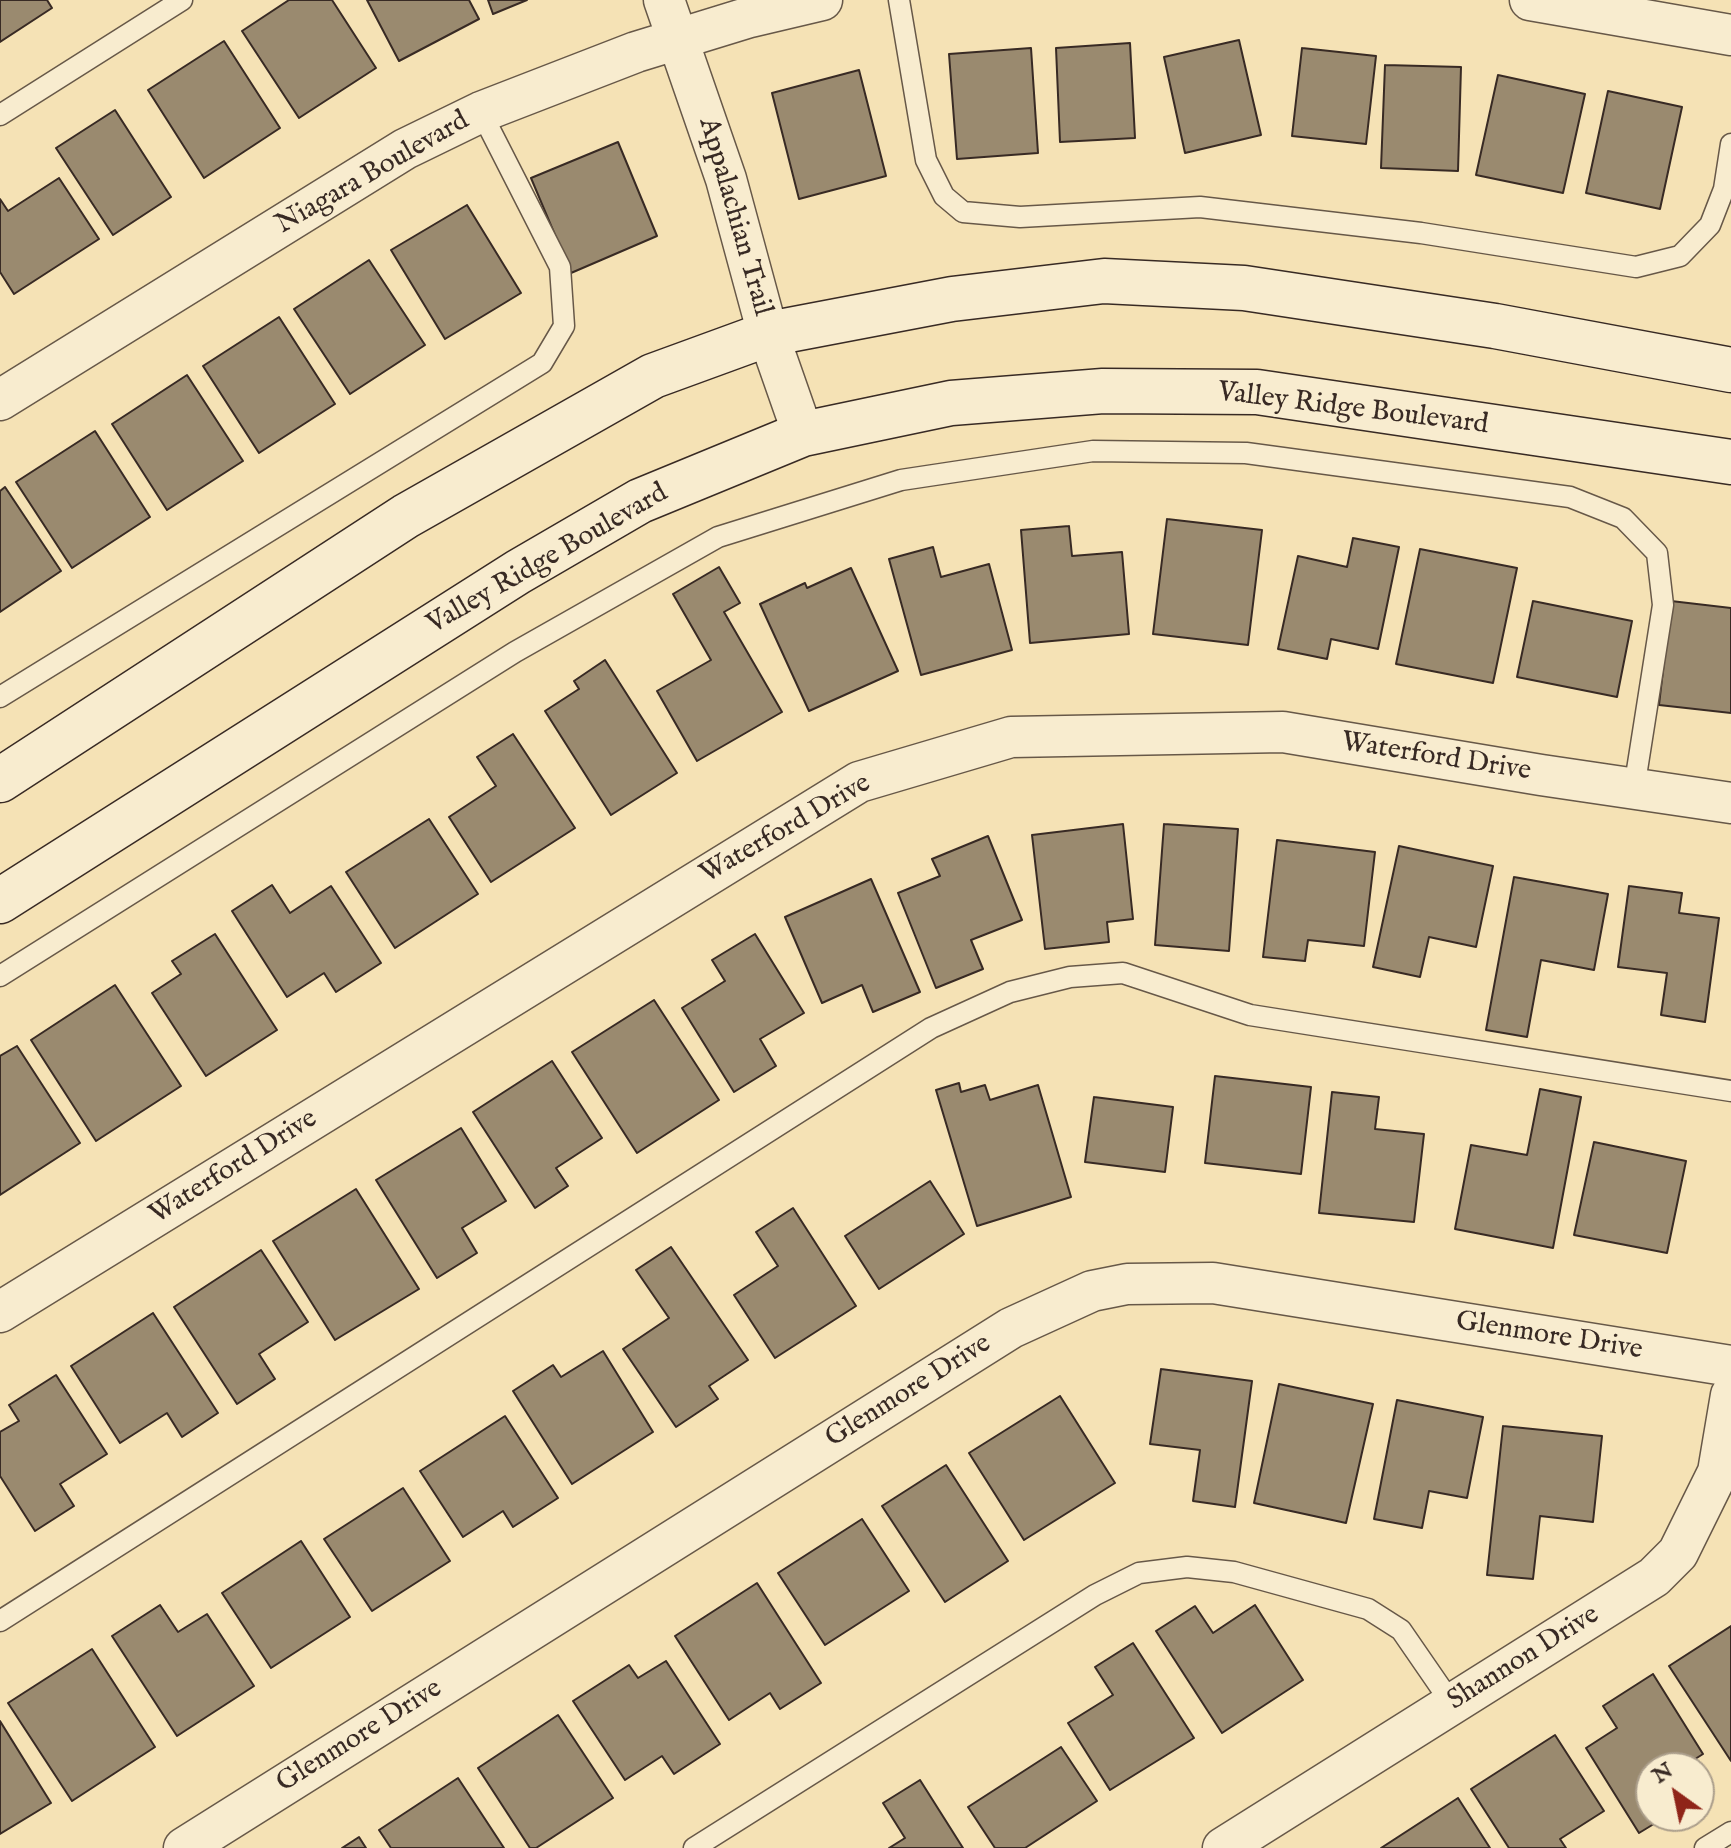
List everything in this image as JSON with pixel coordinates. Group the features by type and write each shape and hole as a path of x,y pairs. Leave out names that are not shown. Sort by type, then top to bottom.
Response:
{"main road":[{"path":"0,780 406,516 653,376 768,334 952,299 1104,281 1244,288 1495,326 1731,370"},
{"name":"Valley Ridge Boulevard","path":"0,901 518,572 640,501 803,434 951,403 1103,391 1257,392 1731,462"}],"street":[{"name":"Appalachian Trail","path":"664,0 726,179 768,334 803,434"},
{"name":"Niagara Boulevard","path":"0,400 405,149 481,112 678,38 822,0"},
{"path":"1530,0 1731,35"},
{"name":"Waterford Drive","path":"0,1312 859,782 1011,737 1283,732 1731,803"},
{"name":"Glenmore Drive","path":"184,1848 1011,1328 1092,1291 1127,1284 1213,1283 1731,1366"},
{"name":"Shannon Drive","path":"1223,1848 1654,1577 1678,1553 1718,1472 1731,1395"}],"lane":[{"path":"0,115 182,0"},
{"path":"899,0 926,160 944,196 963,212 1020,217 1200,207 1421,233 1636,267 1680,256 1710,225 1724,189 1731,144"},
{"path":"0,697 542,363 564,326 560,267 481,112"},
{"path":"0,976 515,652 718,537 901,480 1093,451 1246,453 1570,497 1623,518 1657,553 1663,605 1634,789"},
{"path":"0,1621 917,1037 1010,992 1070,977 1123,973 1250,1015 1731,1091"},
{"path":"694,1848 1095,1595 1139,1573 1187,1567 1234,1572 1368,1609 1401,1630 1452,1704"},
{"path":"1705,1848 1731,1832"}],"building":[{"path":"0,0 47,0 52,8 0,42"},
{"path":"289,0 332,0 376,68 299,118 242,31"},
{"path":"367,0 469,0 479,19 399,61"},
{"path":"488,0 527,0 493,14"},
{"path":"1239,40 1261,135 1185,153 1164,57"},
{"path":"224,41 280,128 204,178 148,90"},
{"path":"1130,43 1135,138 1060,142 1056,48"},
{"path":"1031,48 1038,153 957,159 949,54"},
{"path":"1302,48 1376,56 1366,144 1292,136"},
{"path":"1385,65 1461,67 1458,171 1381,168"},
{"path":"859,70 886,176 799,199 772,93"},
{"path":"1498,75 1585,94 1563,193 1476,175"},
{"path":"1608,91 1682,107 1660,209 1586,193"},
{"path":"115,110 171,197 113,235 56,148"},
{"path":"618,142 657,236 571,273 531,178"},
{"path":"59,178 99,239 14,294 0,272 0,199 8,211"},
{"path":"467,205 521,293 445,339 391,250"},
{"path":"369,260 425,345 350,394 294,309"},
{"path":"279,317 335,404 259,453 203,366"},
{"path":"187,375 243,461 167,510 112,424"},
{"path":"95,431 150,517 72,568 16,482"},
{"path":"5,487 61,571 0,612 0,491"},
{"path":"1167,519 1262,530 1248,645 1153,634"},
{"path":"1069,526 1072,556 1122,552 1129,634 1030,643 1021,530"},
{"path":"1353,538 1399,547 1378,649 1331,639 1327,659 1278,649 1298,556 1347,567"},
{"path":"933,547 941,577 989,564 1012,650 921,675 889,559"},
{"path":"1420,549 1517,568 1493,683 1396,664"},
{"path":"719,567 740,603 724,612 782,712 697,761 657,691 711,660 673,594"},
{"path":"851,568 898,671 809,711 760,604 805,583 807,588"},
{"path":"1533,601 1632,621 1617,697 1517,677"},
{"path":"1671,601 1731,608 1731,713 1659,705"},
{"path":"605,660 677,773 611,815 545,711 579,689 574,681"},
{"path":"513,734 575,828 491,882 449,817 496,786 477,757"},
{"path":"429,819 478,894 395,948 346,872"},
{"path":"1123,824 1133,919 1107,922 1109,942 1045,949 1032,835"},
{"path":"1164,824 1238,829 1229,951 1155,945"},
{"path":"988,836 1022,920 971,940 983,969 936,988 898,893 940,876 932,859"},
{"path":"1277,840 1375,852 1364,946 1308,940 1305,961 1263,957"},
{"path":"1399,846 1493,866 1476,947 1429,937 1420,977 1373,967"},
{"path":"1514,877 1608,894 1594,970 1541,960 1527,1037 1486,1030"},
{"path":"871,879 920,992 873,1012 862,985 822,1003 785,917"},
{"path":"272,885 290,913 331,886 381,963 336,992 324,973 287,997 232,911"},
{"path":"1629,886 1682,893 1679,913 1719,918 1705,1022 1661,1015 1667,973 1618,967"},
{"path":"215,934 277,1030 206,1076 152,993 181,974 172,961"},
{"path":"755,934 804,1013 760,1039 776,1066 734,1092 682,1008 725,981 712,960"},
{"path":"115,985 181,1086 96,1141 31,1040"},
{"path":"654,1000 719,1100 637,1153 572,1052"},
{"path":"17,1046 80,1143 0,1195 0,1056"},
{"path":"552,1061 602,1138 556,1168 568,1186 535,1208 473,1112"},
{"path":"1215,1076 1311,1087 1301,1174 1205,1163"},
{"path":"959,1083 961,1092 985,1085 990,1100 1038,1085 1071,1197 977,1226 936,1090"},
{"path":"1540,1089 1581,1097 1553,1248 1455,1229 1471,1145 1527,1155"},
{"path":"1332,1092 1379,1097 1375,1129 1424,1134 1414,1222 1319,1213"},
{"path":"1094,1097 1173,1107 1165,1172 1085,1162"},
{"path":"461,1128 506,1201 462,1228 477,1253 437,1278 376,1180"},
{"path":"1594,1142 1686,1161 1667,1253 1574,1235"},
{"path":"930,1181 964,1234 879,1289 845,1236"},
{"path":"356,1189 419,1289 335,1340 273,1241"},
{"path":"793,1208 856,1306 775,1358 734,1295 778,1266 756,1232"},
{"path":"671,1247 748,1360 709,1386 718,1399 676,1427 623,1349 669,1318 636,1270"},
{"path":"261,1250 308,1322 259,1354 275,1379 237,1404 174,1307"},
{"path":"153,1313 218,1413 182,1437 167,1413 120,1443 71,1366"},
{"path":"603,1351 653,1432 572,1484 513,1391 553,1365 561,1377"},
{"path":"1161,1369 1252,1381 1235,1507 1193,1501 1200,1450 1150,1444"},
{"path":"56,1375 107,1454 60,1484 74,1506 35,1531 0,1476 0,1432 19,1421 9,1405"},
{"path":"1279,1384 1373,1404 1346,1523 1254,1503"},
{"path":"1060,1396 1115,1483 1024,1540 969,1453"},
{"path":"1397,1400 1483,1417 1467,1498 1429,1491 1422,1528 1374,1519"},
{"path":"505,1416 558,1498 513,1527 503,1511 463,1537 420,1471"},
{"path":"1503,1426 1602,1436 1593,1522 1540,1516 1533,1579 1487,1575"},
{"path":"946,1465 1008,1561 945,1602 882,1506"},
{"path":"403,1488 450,1561 372,1611 324,1539"},
{"path":"862,1519 909,1591 825,1645 778,1573"},
{"path":"301,1541 350,1617 271,1668 222,1593"},
{"path":"757,1583 821,1683 780,1709 770,1693 729,1720 675,1636"},
{"path":"160,1605 178,1632 207,1614 254,1686 177,1736 112,1636"},
{"path":"1255,1605 1303,1680 1222,1733 1156,1631 1195,1606 1213,1633"},
{"path":"1731,1626 1731,1761 1669,1666"},
{"path":"1133,1643 1194,1738 1110,1790 1068,1723 1113,1695 1095,1667"},
{"path":"92,1649 155,1747 72,1801 8,1703"},
{"path":"666,1661 720,1744 674,1774 662,1756 625,1780 573,1701 629,1665 638,1678"},
{"path":"1653,1674 1702,1752 1635,1752 1635,1827 1586,1748 1617,1728 1603,1706"},
{"path":"558,1715 613,1798 536,1848 530,1848 478,1768"},
{"path":"0,1721 51,1803 0,1834"},
{"path":"1555,1735 1604,1811 1560,1839 1566,1848 1509,1848 1471,1789"},
{"path":"1061,1747 1097,1801 1025,1848 995,1848 968,1807"},
{"path":"458,1778 504,1848 391,1848 379,1830"},
{"path":"920,1780 963,1848 889,1848 905,1838 883,1803"},
{"path":"1458,1798 1490,1848 1381,1848"},
{"path":"359,1837 366,1848 342,1848"}]}
